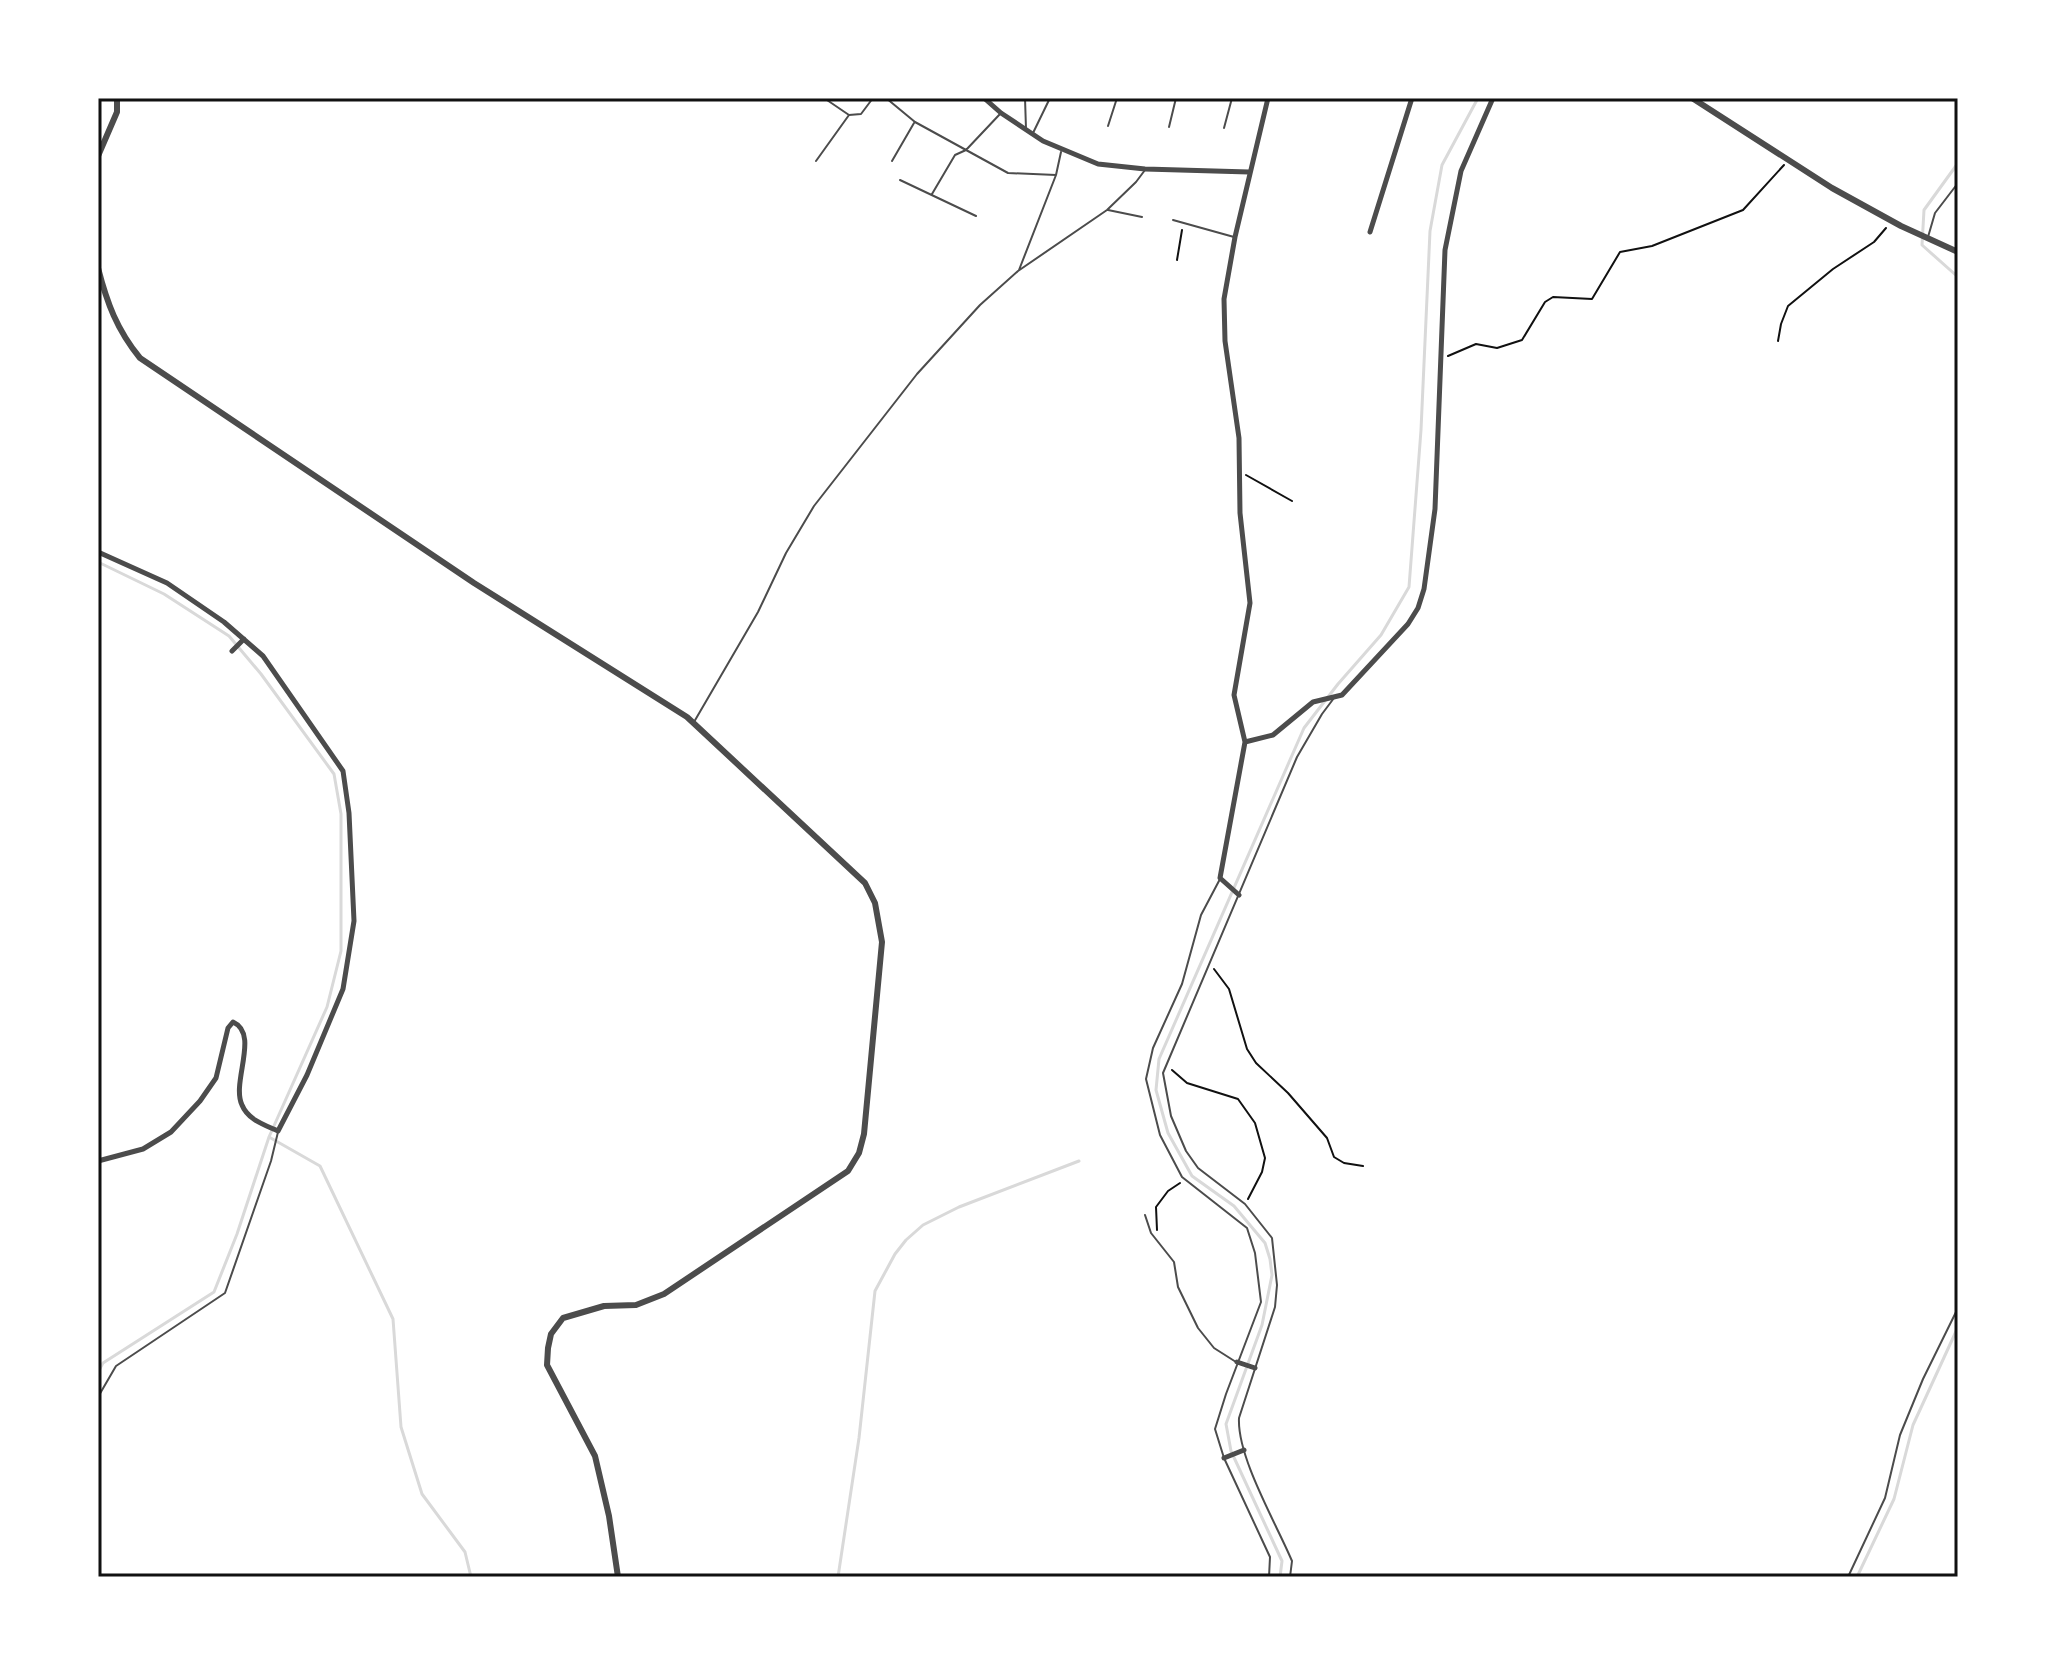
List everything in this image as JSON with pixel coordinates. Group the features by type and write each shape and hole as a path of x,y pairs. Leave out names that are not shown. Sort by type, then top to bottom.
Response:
{"street":[{"path":"98,156 117,112 117,98"},
{"path":"984,98 1026,130 1062,150 1098,164 1145,169 1249,172"},
{"path":"1239,895 1220,878 1245,742 1234,695 1250,603 1240,513 1239,438 1225,341 1224,299 1249,172 1268,98"},
{"path":"1370,232 1412,98"},
{"path":"1245,742 1273,735 1313,702 1342,695 1408,624 1421,598 1435,509 1444,267 1453,204 1461,171 1493,98"},
{"path":"1692,98 1788,161 1892,221 1958,252"},
{"path":"98,268 109,310 122,336 140,358 474,583 693,723 865,883 875,903 882,942 864,1134 859,1153 848,1171 664,1294 636,1305 604,1306 563,1318 551,1334 547,1365 595,1456 609,1516 618,1577"},
{"path":"98,552 167,583 244,639 263,656 343,771 349,813 354,921 343,989 307,1075 278,1131 252,1118 242,1105 239,1094 246,1036 241,1025 233,1022 228,1028 216,1078 200,1101 171,1132 143,1149 98,1161"},
{"path":"232,651 244,639"},
{"path":"1237,1362 1255,1368"},
{"path":"1224,1458 1244,1450"}],"lane":[{"path":"824,98 849,115 861,114 873,98"},
{"path":"886,98 915,122 1008,173 1056,175"},
{"path":"1025,98 1026,130"},
{"path":"1033,134 1050,98"},
{"path":"1108,126 1117,98"},
{"path":"1169,127 1176,98"},
{"path":"1224,128 1232,98"},
{"path":"932,194 955,155 966,150 1001,113"},
{"path":"816,161 849,115"},
{"path":"892,161 915,122"},
{"path":"1018,271 1056,175 1062,150"},
{"path":"693,723 758,612 786,553 814,506 917,374 980,305 1018,271 1107,210 1145,169"},
{"path":"900,180 976,216"},
{"path":"1927,237 1935,213 1958,183"},
{"path":"1107,210 1142,217"},
{"path":"1173,220 1235,237"},
{"path":"1290,1577 1292,1561 1238,1430 1239,1418 1275,1307 1277,1285 1272,1238 1245,1204 1198,1168 1186,1151 1171,1116 1163,1073 1297,757 1335,697"},
{"path":"1220,878 1201,915 1182,984 1153,1048 1146,1079 1160,1135 1184,1180 1247,1228 1255,1253 1261,1302 1215,1429 1224,1458 1270,1557 1269,1577"},
{"path":"98,1397 116,1366 225,1293 271,1161 278,1131"},
{"path":"1145,1215 1151,1233 1174,1262 1178,1287 1198,1328 1214,1348 1237,1362"},
{"path":"1848,1577 1885,1498 1900,1435 1958,1308"}],"path":[{"path":"1443,358 1476,344 1497,348 1522,340 1545,302 1553,297 1592,299 1620,252 1652,246 1743,210 1788,161"},
{"path":"1778,341 1788,306 1833,269 1874,242 1892,221"},
{"path":"1177,260 1183,223"},
{"path":"1238,470 1292,501"},
{"path":"1210,964 1229,989 1247,1049 1256,1063 1288,1093 1327,1138 1334,1157 1344,1163 1363,1166"},
{"path":"1165,1065 1182,1081 1238,1099 1255,1123 1265,1158 1262,1172 1245,1204"},
{"path":"1161,1245 1156,1207 1168,1191 1184,1180"}],"waterway":[{"path":"1280,1577 1282,1561 1231,1451 1226,1424 1262,1325 1272,1275 1270,1259 1265,1243 1234,1206 1192,1176 1168,1133 1156,1090 1159,1059 1304,728 1381,635 1409,587 1421,430 1430,231 1442,165 1478,98"},
{"path":"1958,163 1924,210 1922,245 1958,277"},
{"path":"98,562 164,594 229,636 261,674 334,774 341,814 341,951 327,1007 269,1137 214,1292 103,1363 98,1372"},
{"path":"269,1137 320,1166 393,1319 401,1427 422,1494 465,1552 471,1577"},
{"path":"838,1577 859,1438 875,1291 895,1254 923,1225 959,1207 1079,1161"},
{"path":"1857,1577 1894,1499 1913,1425 1958,1327"}]}
